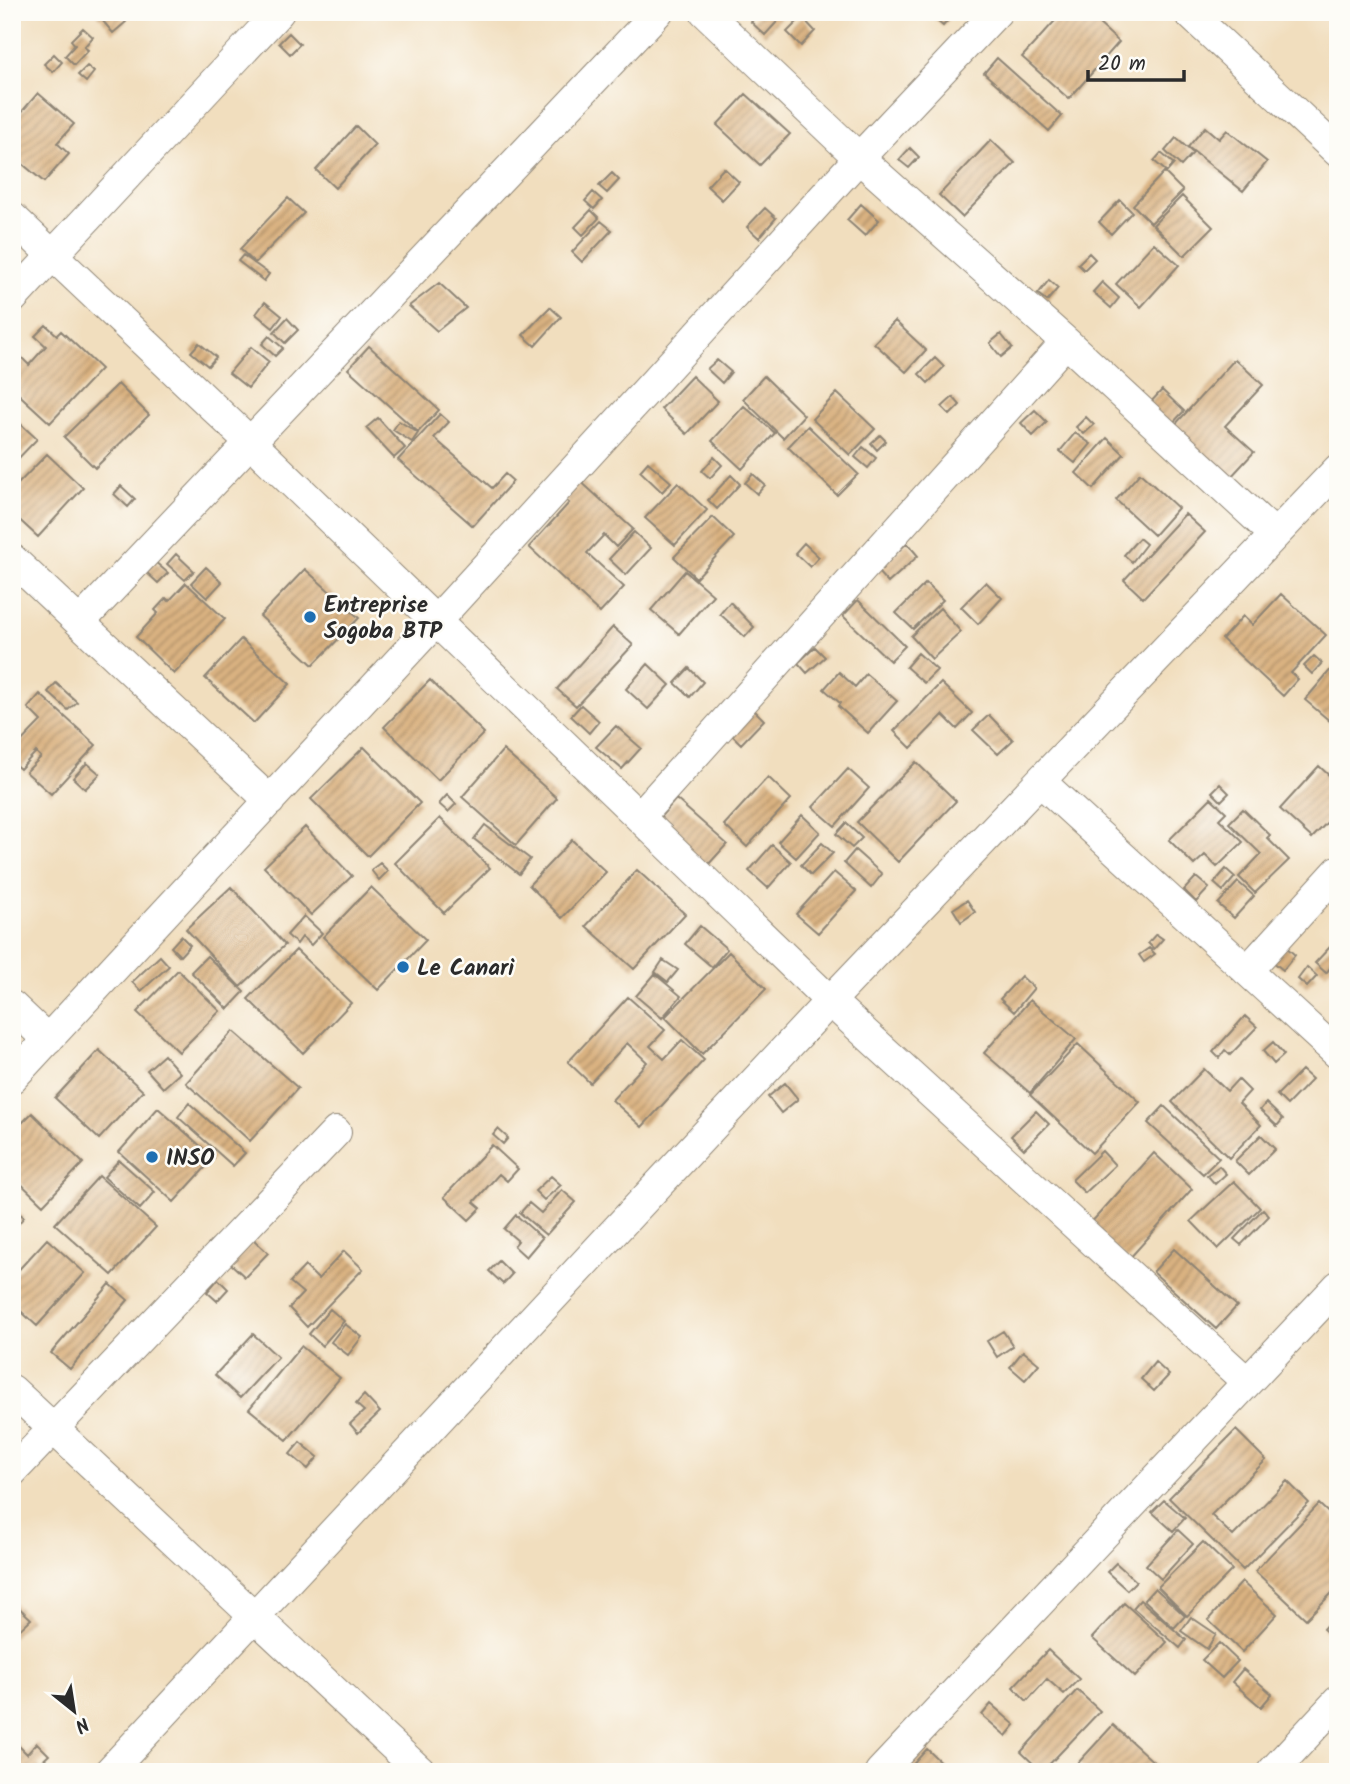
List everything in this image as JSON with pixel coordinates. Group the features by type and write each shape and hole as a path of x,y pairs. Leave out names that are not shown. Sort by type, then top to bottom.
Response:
{"street":[{"path":"12,299 279,12"},
{"path":"80,622 658,12"},
{"path":"705,12 859,158 1066,342 1275,535"},
{"path":"12,1078 436,621 859,158 997,12"},
{"path":"1188,12 1338,152"},
{"path":"12,217 250,442 830,1001 1247,1382"},
{"path":"639,817 1066,342"},
{"path":"109,1772 830,1001 1338,469"},
{"path":"12,559 270,801"},
{"path":"1041,782 1338,1054"},
{"path":"1247,971 1338,871"},
{"path":"12,1006 48,1040"},
{"path":"12,1472 336,1132"},
{"path":"880,1772 1338,1286"},
{"path":"12,1390 256,1615 421,1772"},
{"path":"1272,1772 1333,1716"}],"building":[{"path":"117,12 126,22 113,33 97,14"},
{"path":"760,12 786,12 765,35 751,22"},
{"path":"935,12 955,12 943,26 931,16"},
{"path":"1063,12 1086,12 1119,42 1069,99 1022,57"},
{"path":"802,17 815,31 801,46 787,32"},
{"path":"83,28 93,37 84,47 88,50 74,65 65,56 75,45 71,40"},
{"path":"289,33 300,44 290,54 279,43"},
{"path":"54,54 62,62 53,72 44,64"},
{"path":"997,58 1062,116 1049,131 984,73"},
{"path":"87,66 94,72 86,82 78,75"},
{"path":"38,93 74,124 57,143 69,154 44,182 12,155 12,123"},
{"path":"746,94 790,134 760,165 717,125"},
{"path":"356,126 375,145 335,188 316,170"},
{"path":"1205,127 1219,139 1227,130 1267,162 1243,191 1188,147"},
{"path":"1176,138 1193,153 1181,166 1165,151"},
{"path":"991,140 1015,163 962,217 939,195"},
{"path":"910,148 919,157 909,168 899,160"},
{"path":"1161,153 1174,164 1167,172 1154,161"},
{"path":"724,168 739,182 722,200 707,186"},
{"path":"1164,172 1183,191 1151,223 1133,205"},
{"path":"612,173 619,180 607,193 599,186"},
{"path":"593,192 602,200 594,209 585,201"},
{"path":"1182,196 1213,227 1184,256 1153,225"},
{"path":"288,198 304,213 255,263 240,249"},
{"path":"1120,200 1132,212 1111,234 1099,222"},
{"path":"861,204 879,220 865,236 847,220"},
{"path":"765,208 776,218 759,238 747,227"},
{"path":"591,210 599,218 583,235 575,227"},
{"path":"601,221 612,230 582,262 572,252"},
{"path":"1154,243 1179,265 1141,307 1116,284"},
{"path":"1089,253 1095,259 1084,270 1078,264"},
{"path":"243,255 269,274 264,281 238,261"},
{"path":"1049,280 1058,288 1047,301 1038,294"},
{"path":"1102,282 1119,298 1111,308 1093,292"},
{"path":"439,283 466,308 437,331 409,306"},
{"path":"265,302 282,316 273,328 256,314"},
{"path":"550,307 561,317 535,346 523,335"},
{"path":"287,318 298,330 285,343 274,332"},
{"path":"895,321 926,350 906,372 874,343"},
{"path":"46,325 57,335 61,331 101,369 50,423 12,388 12,383 18,376 12,371 12,354 15,351 29,365 46,346 35,336"},
{"path":"1001,334 1012,348 1001,357 990,343"},
{"path":"269,336 283,348 275,356 262,344"},
{"path":"199,343 216,357 208,366 191,352"},
{"path":"369,346 439,410 418,432 348,369"},
{"path":"251,347 269,362 248,388 229,373"},
{"path":"935,358 944,367 928,383 919,374"},
{"path":"1235,359 1263,385 1225,426 1254,452 1229,479 1173,427"},
{"path":"717,360 731,372 722,383 707,369"},
{"path":"692,376 718,401 687,434 661,409"},
{"path":"764,376 804,415 783,438 743,399"},
{"path":"118,384 149,415 95,468 64,437"},
{"path":"1162,390 1184,411 1170,426 1148,405"},
{"path":"837,393 875,429 850,455 812,419"},
{"path":"953,397 960,405 950,415 942,407"},
{"path":"744,406 775,433 742,469 712,441"},
{"path":"1035,410 1047,422 1033,436 1021,423"},
{"path":"440,414 449,422 434,438 492,488 505,474 513,481 473,526 398,460"},
{"path":"12,416 37,439 12,465"},
{"path":"1086,417 1094,425 1084,434 1076,427"},
{"path":"378,418 405,448 394,458 366,428"},
{"path":"399,421 418,433 412,442 393,430"},
{"path":"808,426 858,474 837,495 788,447"},
{"path":"1075,433 1091,444 1075,463 1060,451"},
{"path":"880,435 886,441 877,450 871,443"},
{"path":"1107,438 1124,454 1093,489 1076,473"},
{"path":"863,447 876,458 868,468 855,457"},
{"path":"47,454 83,488 38,537 12,513 12,490"},
{"path":"714,457 722,465 710,478 702,471"},
{"path":"648,462 671,482 662,492 640,471"},
{"path":"1140,473 1178,508 1154,535 1116,500"},
{"path":"753,474 765,485 757,494 745,483"},
{"path":"731,475 740,484 717,509 708,500"},
{"path":"577,478 633,529 616,547 604,535 587,553 624,587 600,613 529,547 569,503 561,496"},
{"path":"678,483 707,510 675,545 645,518"},
{"path":"121,486 135,499 128,507 114,494"},
{"path":"1185,514 1205,532 1143,598 1124,580"},
{"path":"713,517 734,537 696,578 674,557"},
{"path":"634,532 651,548 626,575 609,559"},
{"path":"1139,538 1146,544 1132,562 1124,555"},
{"path":"804,543 819,557 810,567 795,553"},
{"path":"907,543 918,556 888,583 877,571"},
{"path":"176,554 194,571 185,580 167,564"},
{"path":"154,561 168,573 158,583 145,571"},
{"path":"206,567 222,582 207,598 191,583"},
{"name":"Entreprise Sogoba BTP","path":"305,569 359,618 313,665 260,616"},
{"path":"685,571 713,595 679,634 651,610"},
{"path":"986,582 1002,598 978,624 961,607"},
{"path":"186,583 225,619 174,674 136,637 158,613 155,610 166,598 169,601"},
{"path":"926,583 943,600 913,629 896,613"},
{"path":"1281,594 1326,635 1291,673 1298,679 1283,696 1222,639 1243,616 1252,625"},
{"path":"858,600 905,646 890,661 843,616"},
{"path":"730,602 754,627 745,637 720,614"},
{"path":"940,608 961,632 932,659 911,636"},
{"path":"613,627 633,645 576,706 557,689"},
{"path":"241,639 290,684 254,723 205,678"},
{"path":"815,647 825,657 807,673 798,663"},
{"path":"918,653 937,670 924,683 906,667"},
{"path":"1314,656 1322,663 1312,674 1304,666"},
{"path":"1338,661 1338,728 1305,700"},
{"path":"648,664 670,685 648,709 626,689"},
{"path":"689,668 703,682 690,697 675,683"},
{"path":"839,672 855,687 866,674 897,701 868,733 838,706 840,703 824,689"},
{"path":"430,680 484,733 438,780 384,727"},
{"path":"56,683 77,702 68,710 48,692"},
{"path":"941,683 972,713 957,729 943,715 911,748 894,731"},
{"path":"40,694 96,745 51,794 26,772 41,757 36,752 20,769 12,762 12,751 41,721 28,708"},
{"path":"581,705 599,721 589,733 571,716"},
{"path":"751,707 764,720 741,744 728,731"},
{"path":"989,715 1013,740 998,754 973,730"},
{"path":"616,726 641,748 622,769 596,747"},
{"path":"364,747 420,803 368,856 311,799"},
{"path":"503,750 557,798 516,845 462,797"},
{"path":"916,762 956,801 898,862 857,822"},
{"path":"87,763 100,774 85,789 73,778"},
{"path":"1319,766 1334,780 1338,777 1338,811 1312,838 1280,809"},
{"path":"848,769 869,788 835,826 813,807"},
{"path":"768,777 791,799 747,847 724,825"},
{"path":"1220,784 1229,793 1221,801 1212,792"},
{"path":"447,795 456,804 448,812 439,804"},
{"path":"1211,798 1226,812 1219,819 1243,842 1217,867 1205,855 1194,865 1169,840"},
{"path":"676,799 727,844 707,866 656,822"},
{"path":"1243,809 1270,835 1267,838 1289,860 1255,893 1239,877 1261,854 1229,823"},
{"path":"802,815 820,832 796,858 778,842"},
{"path":"440,818 490,868 444,913 395,863"},
{"path":"846,823 862,838 852,848 836,834"},
{"path":"485,825 530,859 519,874 474,839"},
{"path":"305,827 352,876 311,915 264,867"},
{"path":"572,840 606,872 562,918 529,885"},
{"path":"822,843 833,853 811,875 801,865"},
{"path":"772,845 791,862 768,888 749,871"},
{"path":"855,850 882,874 871,888 844,863"},
{"path":"380,863 388,871 379,880 371,870"},
{"path":"1226,869 1235,877 1223,891 1214,883"},
{"path":"637,870 685,914 634,969 586,926"},
{"path":"834,872 856,891 818,933 796,914"},
{"path":"1196,877 1209,888 1196,902 1184,890"},
{"path":"1238,882 1254,896 1234,918 1218,904"},
{"path":"231,887 285,945 240,987 186,929"},
{"path":"371,887 426,940 378,990 323,937"},
{"path":"967,900 975,912 961,922 953,909"},
{"path":"304,916 322,933 311,945 302,937 297,944 287,935"},
{"path":"700,926 727,949 712,967 685,944"},
{"path":"1156,934 1163,939 1154,949 1148,943"},
{"path":"181,936 190,945 180,956 171,947"},
{"path":"1285,946 1295,955 1283,970 1272,961"},
{"path":"1330,947 1338,954 1338,959 1326,973 1315,963"},
{"path":"1149,948 1155,954 1144,962 1139,955"},
{"path":"296,950 351,1003 303,1053 248,999"},
{"path":"729,952 766,989 702,1054 665,1017"},
{"path":"160,956 169,966 141,991 132,982"},
{"path":"207,956 244,992 228,1009 191,972"},
{"path":"663,960 678,970 668,982 655,972"},
{"path":"1307,967 1317,976 1307,987 1298,979"},
{"path":"178,970 220,1011 179,1052 137,1012"},
{"path":"655,974 681,996 662,1018 636,996"},
{"path":"1021,976 1034,988 1014,1012 1000,999"},
{"path":"628,997 665,1030 650,1046 664,1059 682,1040 704,1060 642,1127 612,1100 647,1062 627,1043 590,1083 568,1062"},
{"path":"1030,1000 1076,1039 1030,1093 984,1053"},
{"path":"1245,1016 1257,1027 1230,1055 1225,1050 1219,1058 1213,1052"},
{"path":"233,1031 298,1088 250,1141 186,1083"},
{"path":"1273,1042 1284,1055 1274,1064 1263,1051"},
{"path":"1078,1044 1140,1102 1092,1153 1030,1095"},
{"path":"99,1050 143,1091 99,1139 55,1098"},
{"path":"164,1055 180,1073 163,1088 147,1070"},
{"path":"1204,1069 1227,1091 1238,1079 1250,1091 1239,1103 1261,1125 1229,1158 1172,1102"},
{"path":"1302,1070 1312,1079 1287,1105 1277,1095"},
{"path":"785,1083 798,1099 781,1113 768,1097"},
{"path":"189,1103 245,1153 233,1166 178,1117"},
{"path":"1266,1103 1283,1119 1277,1126 1260,1110"},
{"path":"1164,1106 1219,1158 1203,1174 1148,1123"},
{"path":"158,1108 214,1158 174,1202 119,1152"},
{"path":"1036,1111 1049,1124 1024,1149 1011,1136"},
{"path":"32,1113 83,1163 43,1205 12,1175 12,1133"},
{"path":"498,1129 508,1138 503,1144 493,1135"},
{"path":"1261,1135 1275,1149 1249,1175 1235,1161"},
{"path":"492,1145 518,1169 507,1181 499,1174 474,1202 481,1208 469,1220 444,1197"},
{"path":"1102,1151 1115,1165 1085,1193 1072,1180"},
{"path":"1154,1153 1192,1189 1128,1260 1089,1225"},
{"path":"119,1160 155,1192 140,1209 104,1177"},
{"path":"1219,1166 1226,1174 1215,1184 1207,1175"},
{"path":"99,1176 156,1227 112,1275 55,1224"},
{"path":"551,1176 561,1185 544,1200 535,1191"},
{"path":"1234,1181 1260,1208 1218,1249 1191,1221"},
{"path":"562,1190 576,1202 546,1235 520,1213 529,1203 541,1213"},
{"path":"12,1208 24,1217 12,1232"},
{"path":"1263,1209 1269,1216 1241,1245 1234,1239"},
{"path":"516,1215 542,1238 526,1257 514,1246 518,1241 504,1229"},
{"path":"47,1239 85,1273 37,1326 12,1303 12,1277"},
{"path":"253,1239 268,1253 245,1277 230,1263"},
{"path":"1174,1249 1237,1306 1216,1329 1153,1272"},
{"path":"344,1251 363,1269 307,1327 289,1308 303,1293 290,1282 305,1266 318,1279"},
{"path":"499,1261 512,1274 503,1284 489,1271"},
{"path":"218,1279 228,1289 217,1301 207,1292"},
{"path":"110,1284 128,1300 70,1369 51,1353"},
{"path":"330,1309 344,1321 322,1346 309,1334"},
{"path":"345,1324 362,1337 348,1355 331,1342"},
{"path":"1003,1331 1013,1346 997,1357 987,1341"},
{"path":"253,1334 278,1357 240,1398 215,1375"},
{"path":"301,1346 340,1378 287,1440 249,1409"},
{"path":"1023,1351 1039,1364 1025,1380 1010,1367"},
{"path":"1155,1362 1169,1375 1154,1391 1141,1379"},
{"path":"364,1395 380,1412 358,1433 350,1424 364,1411 356,1404"},
{"path":"1236,1430 1266,1460 1211,1515 1233,1536 1287,1481 1309,1503 1243,1570 1169,1498"},
{"path":"300,1442 318,1457 308,1469 290,1454"},
{"path":"1164,1500 1185,1518 1173,1531 1152,1512"},
{"path":"1319,1504 1338,1522 1338,1587 1306,1619 1255,1571"},
{"path":"1178,1530 1193,1544 1161,1579 1146,1565"},
{"path":"1203,1542 1232,1570 1187,1616 1158,1587"},
{"path":"1116,1563 1136,1581 1127,1590 1107,1572"},
{"path":"1242,1582 1277,1614 1242,1652 1208,1620"},
{"path":"1155,1588 1185,1616 1174,1628 1144,1600"},
{"path":"1140,1600 1186,1640 1180,1648 1133,1608"},
{"path":"12,1601 31,1619 12,1637"},
{"path":"1124,1603 1167,1642 1135,1677 1092,1638"},
{"path":"1338,1612 1338,1638 1336,1640 1323,1629"},
{"path":"1191,1617 1216,1634 1207,1649 1181,1631"},
{"path":"1219,1643 1238,1661 1222,1678 1202,1660"},
{"path":"1048,1650 1079,1679 1064,1694 1047,1679 1027,1701 1013,1687"},
{"path":"1243,1669 1272,1694 1261,1707 1232,1682"},
{"path":"1077,1690 1100,1711 1042,1772 1021,1752"},
{"path":"991,1704 1015,1725 1006,1736 982,1715"},
{"path":"1113,1725 1157,1765 1151,1772 1088,1772 1078,1763"},
{"path":"12,1739 27,1754 37,1743 49,1755 38,1765 40,1768 36,1772 12,1772"},
{"path":"927,1749 951,1772 906,1772"}],"place":[{"name":"Entreprise Sogoba BTP","path":"310,617"},
{"name":"Le Canari","path":"403,967"},
{"name":"INSO","path":"152,1157"}]}
